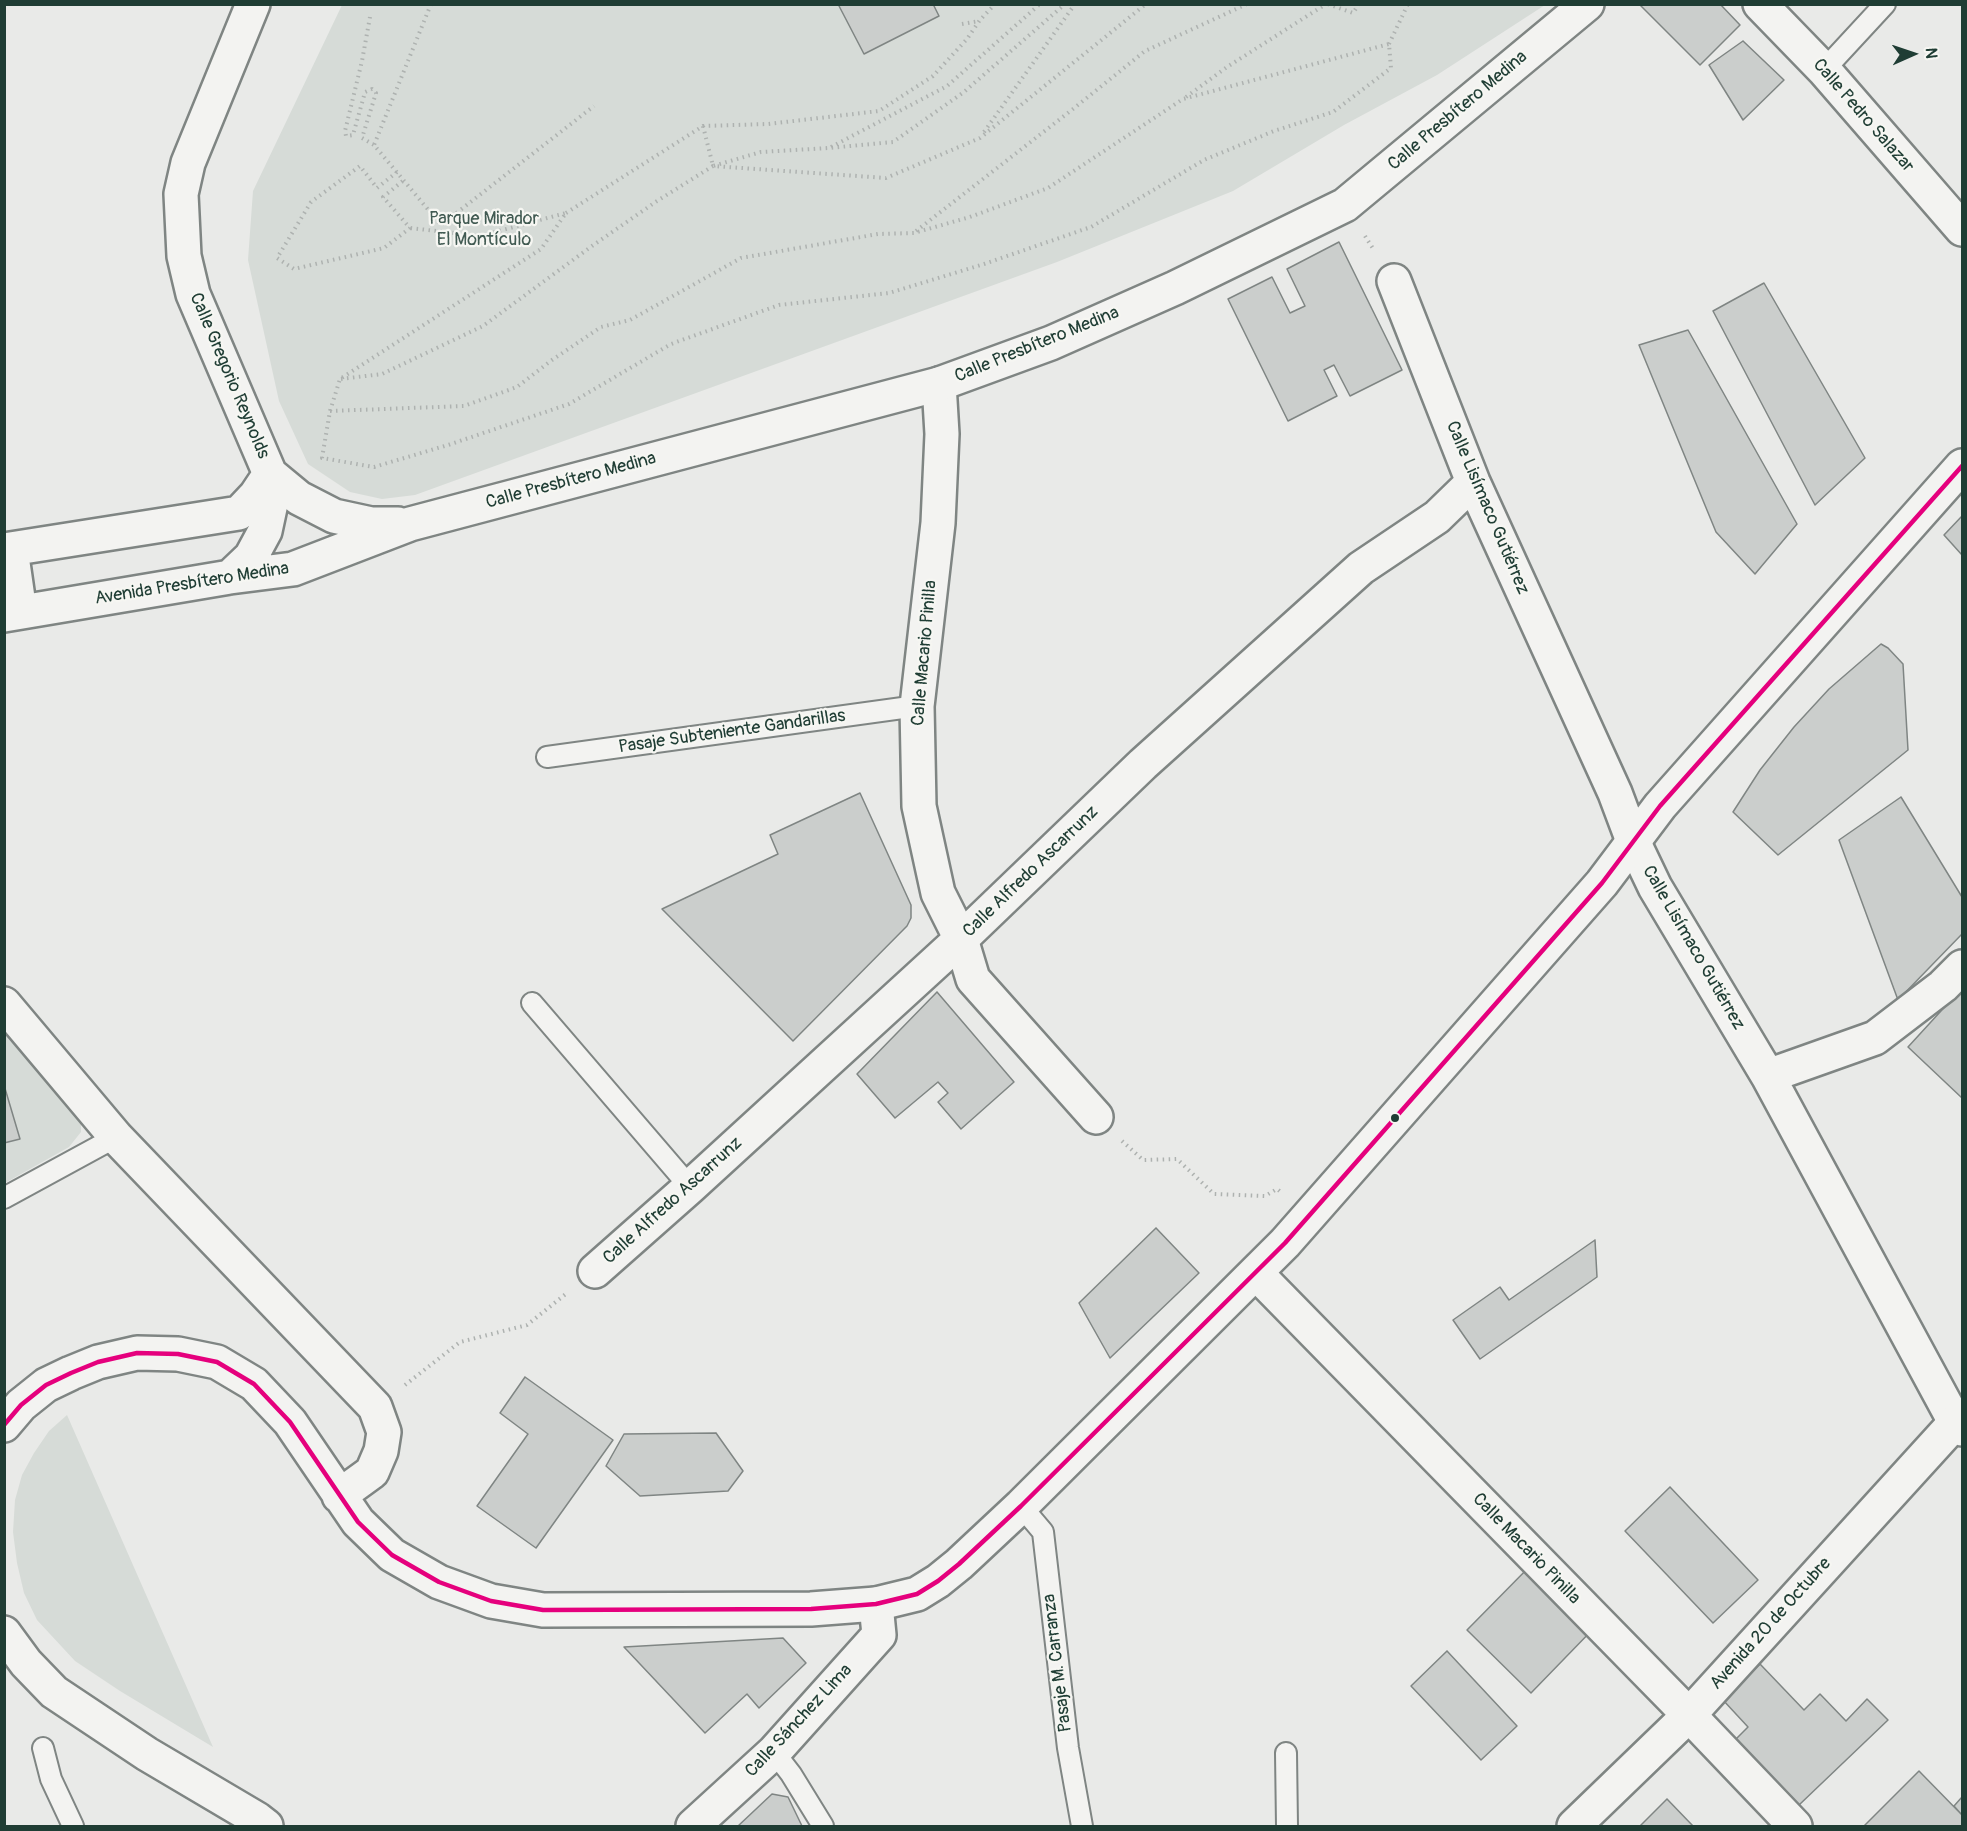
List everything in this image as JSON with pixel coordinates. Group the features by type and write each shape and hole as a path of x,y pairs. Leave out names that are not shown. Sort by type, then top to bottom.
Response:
{"street":[{"name":"Calle Gregorio Reynolds","path":"230,577 251,557 265,531 271,503 270,474 193,294 184,256 181,194 188,163 253,4"},
{"name":"Calle Presbítero Medina","path":"410,524 939,384 1051,343 1175,288 1345,206 1587,4"},
{"name":"Calle Pedro Salazar","path":"1760,4 1824,70 1962,230"},
{"name":"Calle Lisímaco Gutiérrez","path":"1394,281 1473,482 1615,793 1633,841 1655,887 1768,1076 1960,1422"},
{"name":"Calle Macario Pinilla","path":"939,384 942,434 938,523 917,706 919,806 938,893 961,939 973,979 1096,1117"},
{"path":"4,1425 21,1405 45,1385 71,1373 98,1362 137,1353 178,1353 217,1362 254,1384 290,1422 358,1522 392,1555 439,1582 491,1601 543,1610 811,1609 876,1604 917,1594 959,1564 1021,1506 1285,1243 1602,883 1660,806 1962,466"},
{"name":"Calle Gregorio Reynolds","path":"270,474 299,498 334,516 371,524 410,524"},
{"path":"12,614 8,549 239,513 256,495 270,474"},
{"name":"Calle Alfredo Ascarrunz","path":"595,1271 961,939 1143,764 1317,607 1361,568 1437,517 1473,482"},
{"name":"Avenida Presbítero Medina","path":"12,614 230,577 293,569 410,524"},
{"path":"1768,1076 1875,1038 1943,986 1962,967"},
{"path":"4,1004 116,1137 375,1407 384,1432 381,1451 372,1472 339,1496"},
{"name":"Calle Macario Pinilla","path":"1256,1273 1689,1715 1795,1827"},
{"name":"Avenida 20 de Octubre","path":"1574,1827 1689,1715 1960,1422"},
{"name":"Calle Sánchez Lima","path":"693,1827 774,1752 879,1635 876,1604"},
{"path":"4,1633 26,1663 54,1692 258,1824"}],"lane":[{"path":"1824,70 1885,4"},
{"name":"Pasaje Subteniente Gandarillas","path":"547,757 917,706"},
{"path":"532,1003 690,1187"},
{"path":"4,1198 116,1137"},
{"name":"Pasaje M. Carranza","path":"1021,1506 1043,1532 1068,1748 1082,1827"},
{"path":"43,1748 51,1779 73,1827"},
{"path":"774,1752 791,1774 823,1827"},
{"path":"1286,1753 1287,1827"}],"path":[{"path":"374,145 431,4"},
{"path":"404,180 383,197 410,228 480,236 566,213 703,126 768,124 879,111 933,76 995,4"},
{"path":"829,148 947,86 1040,4"},
{"path":"340,379 382,374 483,326 592,246 713,166 762,152 893,142 964,92 1065,4"},
{"path":"980,138 1075,4"},
{"path":"713,166 886,178 980,138 1146,4"},
{"path":"914,233 1145,51 1247,4"},
{"path":"330,411 464,406 517,387 601,327 630,320 741,258 878,234 914,233 970,217 1048,188 1183,99 1227,67 1327,4 1353,13 1359,4"},
{"path":"566,213 541,249 340,379 330,411 322,458 374,467 448,445 569,404 671,344 778,306 889,293 984,264 1091,227 1204,160 1274,131 1333,112 1391,68 1389,44 1408,4"},
{"path":"370,17 345,131 346,136 352,135 365,92 372,89 375,93 362,138 374,145 441,225 594,106"},
{"path":"962,24 980,20"},
{"path":"1183,99 1389,44"},
{"path":"703,126 713,166"},
{"path":"397,172 377,188 360,166 311,202 277,258 294,269 384,248 410,228"},
{"path":"1345,206 1394,281"},
{"path":"1123,1142 1143,1160 1177,1159 1214,1194 1265,1196 1278,1189 1283,1193"},
{"path":"375,1407 460,1342 527,1325 595,1271"}],"green space":[{"name":"Parque Mirador El Montículo","path":"342,5 1545,5 1437,75 1344,125 1233,191 1057,262 415,495 382,499 350,492 308,464 279,401 248,260 253,191"},
{"path":"4,1033 81,1122 81,1132 69,1147 5,1183"},
{"path":"67,1415 213,1747 75,1661 37,1620 24,1593 13,1532 15,1500 22,1475 34,1453 49,1431"}],"building":[{"path":"838,4 933,4 939,16 864,54"},
{"path":"1639,4 1720,4 1740,25 1700,65"},
{"path":"1743,41 1784,80 1743,120 1709,65"},
{"path":"1339,242 1402,370 1350,396 1334,365 1324,370 1337,396 1288,421 1228,299 1272,277 1290,313 1305,306 1287,269"},
{"path":"1764,283 1865,458 1815,505 1713,311"},
{"path":"1688,330 1797,524 1755,574 1716,532 1639,345"},
{"path":"1962,516 1962,555 1944,535"},
{"path":"1881,644 1903,664 1908,750 1778,855 1733,812 1760,770 1794,727 1829,689"},
{"path":"860,793 911,905 911,918 907,926 793,1041 662,909 778,854 770,835"},
{"path":"1901,797 1962,897 1962,934 1898,1000 1839,840"},
{"path":"1962,988 1962,1098 1908,1047"},
{"path":"937,992 1014,1082 961,1129 938,1102 948,1093 938,1082 895,1118 857,1074"},
{"path":"4,1085 20,1139 4,1143"},
{"path":"1156,1228 1199,1273 1110,1358 1079,1303"},
{"path":"1595,1240 1597,1277 1480,1359 1453,1320 1500,1287 1509,1300"},
{"path":"525,1377 613,1440 536,1548 477,1506 528,1434 500,1413"},
{"path":"716,1433 743,1471 728,1491 640,1496 606,1466 624,1434"},
{"path":"1670,1487 1758,1580 1713,1623 1625,1531"},
{"path":"1533,1563 1597,1625 1531,1693 1467,1630"},
{"path":"783,1638 806,1663 759,1708 747,1694 705,1733 624,1647"},
{"path":"1447,1651 1517,1726 1481,1760 1411,1686"},
{"path":"1760,1664 1804,1710 1820,1694 1846,1721 1867,1699 1888,1720 1799,1805 1736,1739 1748,1727 1723,1700"},
{"path":"1919,1771 1962,1815 1962,1826 1864,1826"},
{"path":"772,1794 788,1797 802,1826 738,1826"},
{"path":"1962,1797 1962,1815 1954,1806"},
{"path":"1667,1799 1693,1826 1640,1826"}],"transit line":[{"path":"4,1425 21,1405 46,1385 71,1373 98,1362 137,1353 178,1354 217,1362 254,1384 290,1422 358,1522 392,1555 439,1582 491,1601 543,1610 811,1609 876,1604 917,1594 959,1564 1021,1506 1285,1243 1602,883 1660,806 1962,466"}]}
